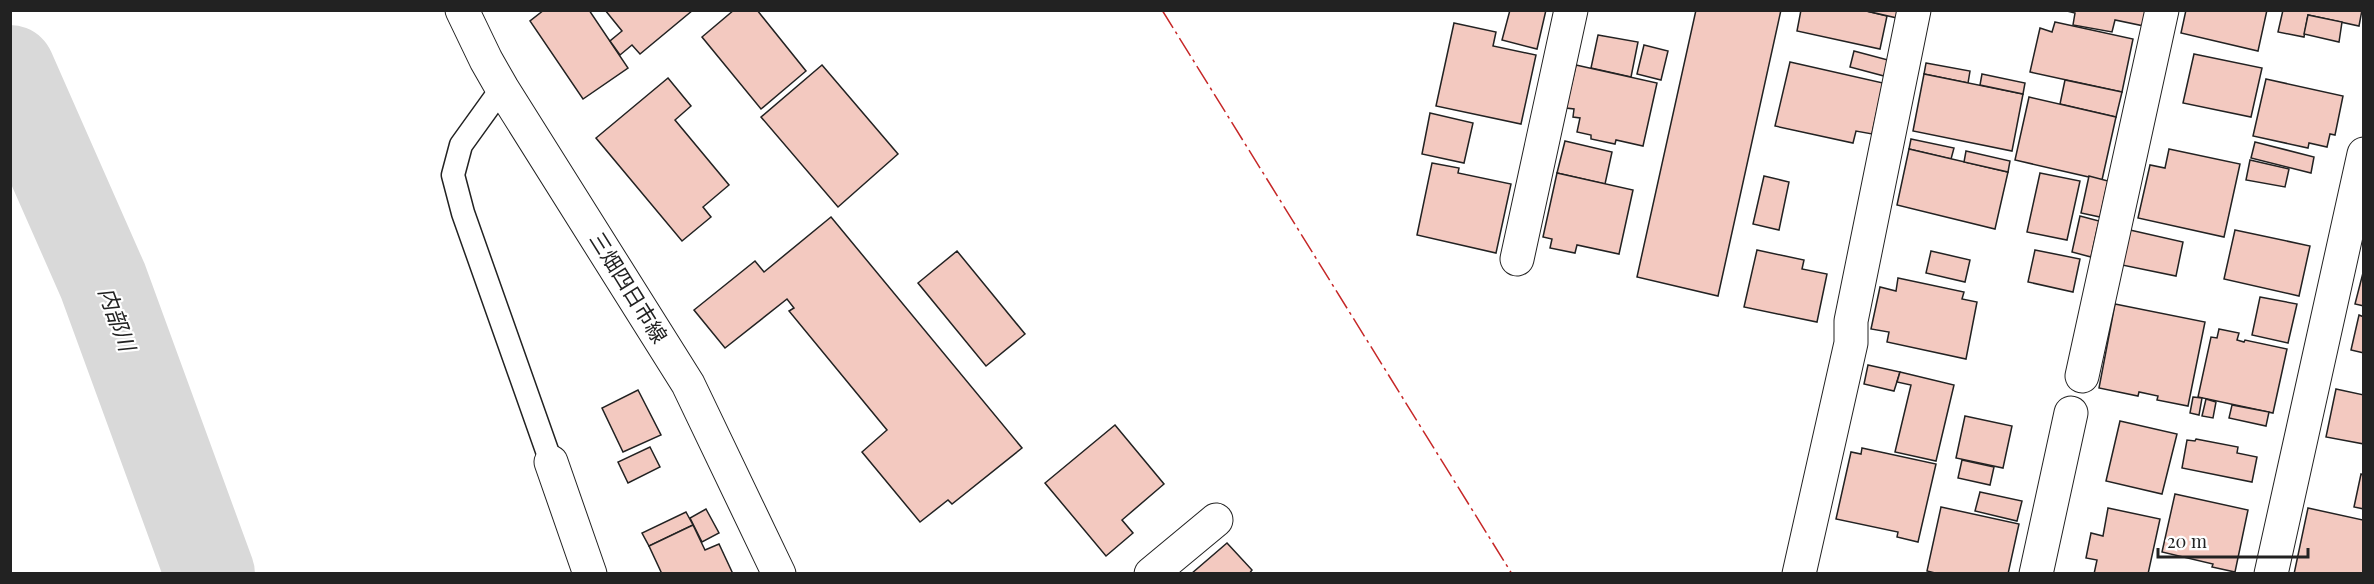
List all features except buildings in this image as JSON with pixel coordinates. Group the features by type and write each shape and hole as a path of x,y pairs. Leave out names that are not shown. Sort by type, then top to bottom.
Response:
{"street":[{"name":"三畑四日市線","path":"461,10 502,88 688,384 778,573"},
{"path":"1517,259 1571,10"},
{"path":"1800,573 1851,343 1851,321 1914,10"},
{"path":"2082,376 2162,10"},
{"path":"2271,573 2364,154"},
{"path":"2036,573 2071,413"},
{"path":"551,462 590,573"},
{"path":"1151,573 1216,520"}],"lane":[{"path":"502,88 461,145 453,175 463,213 551,462"}],"waterway":[{"name":"内部川","path":"10,70 103,281 210,574"}],"power":[{"path":"1162,10 1512,574"}]}
